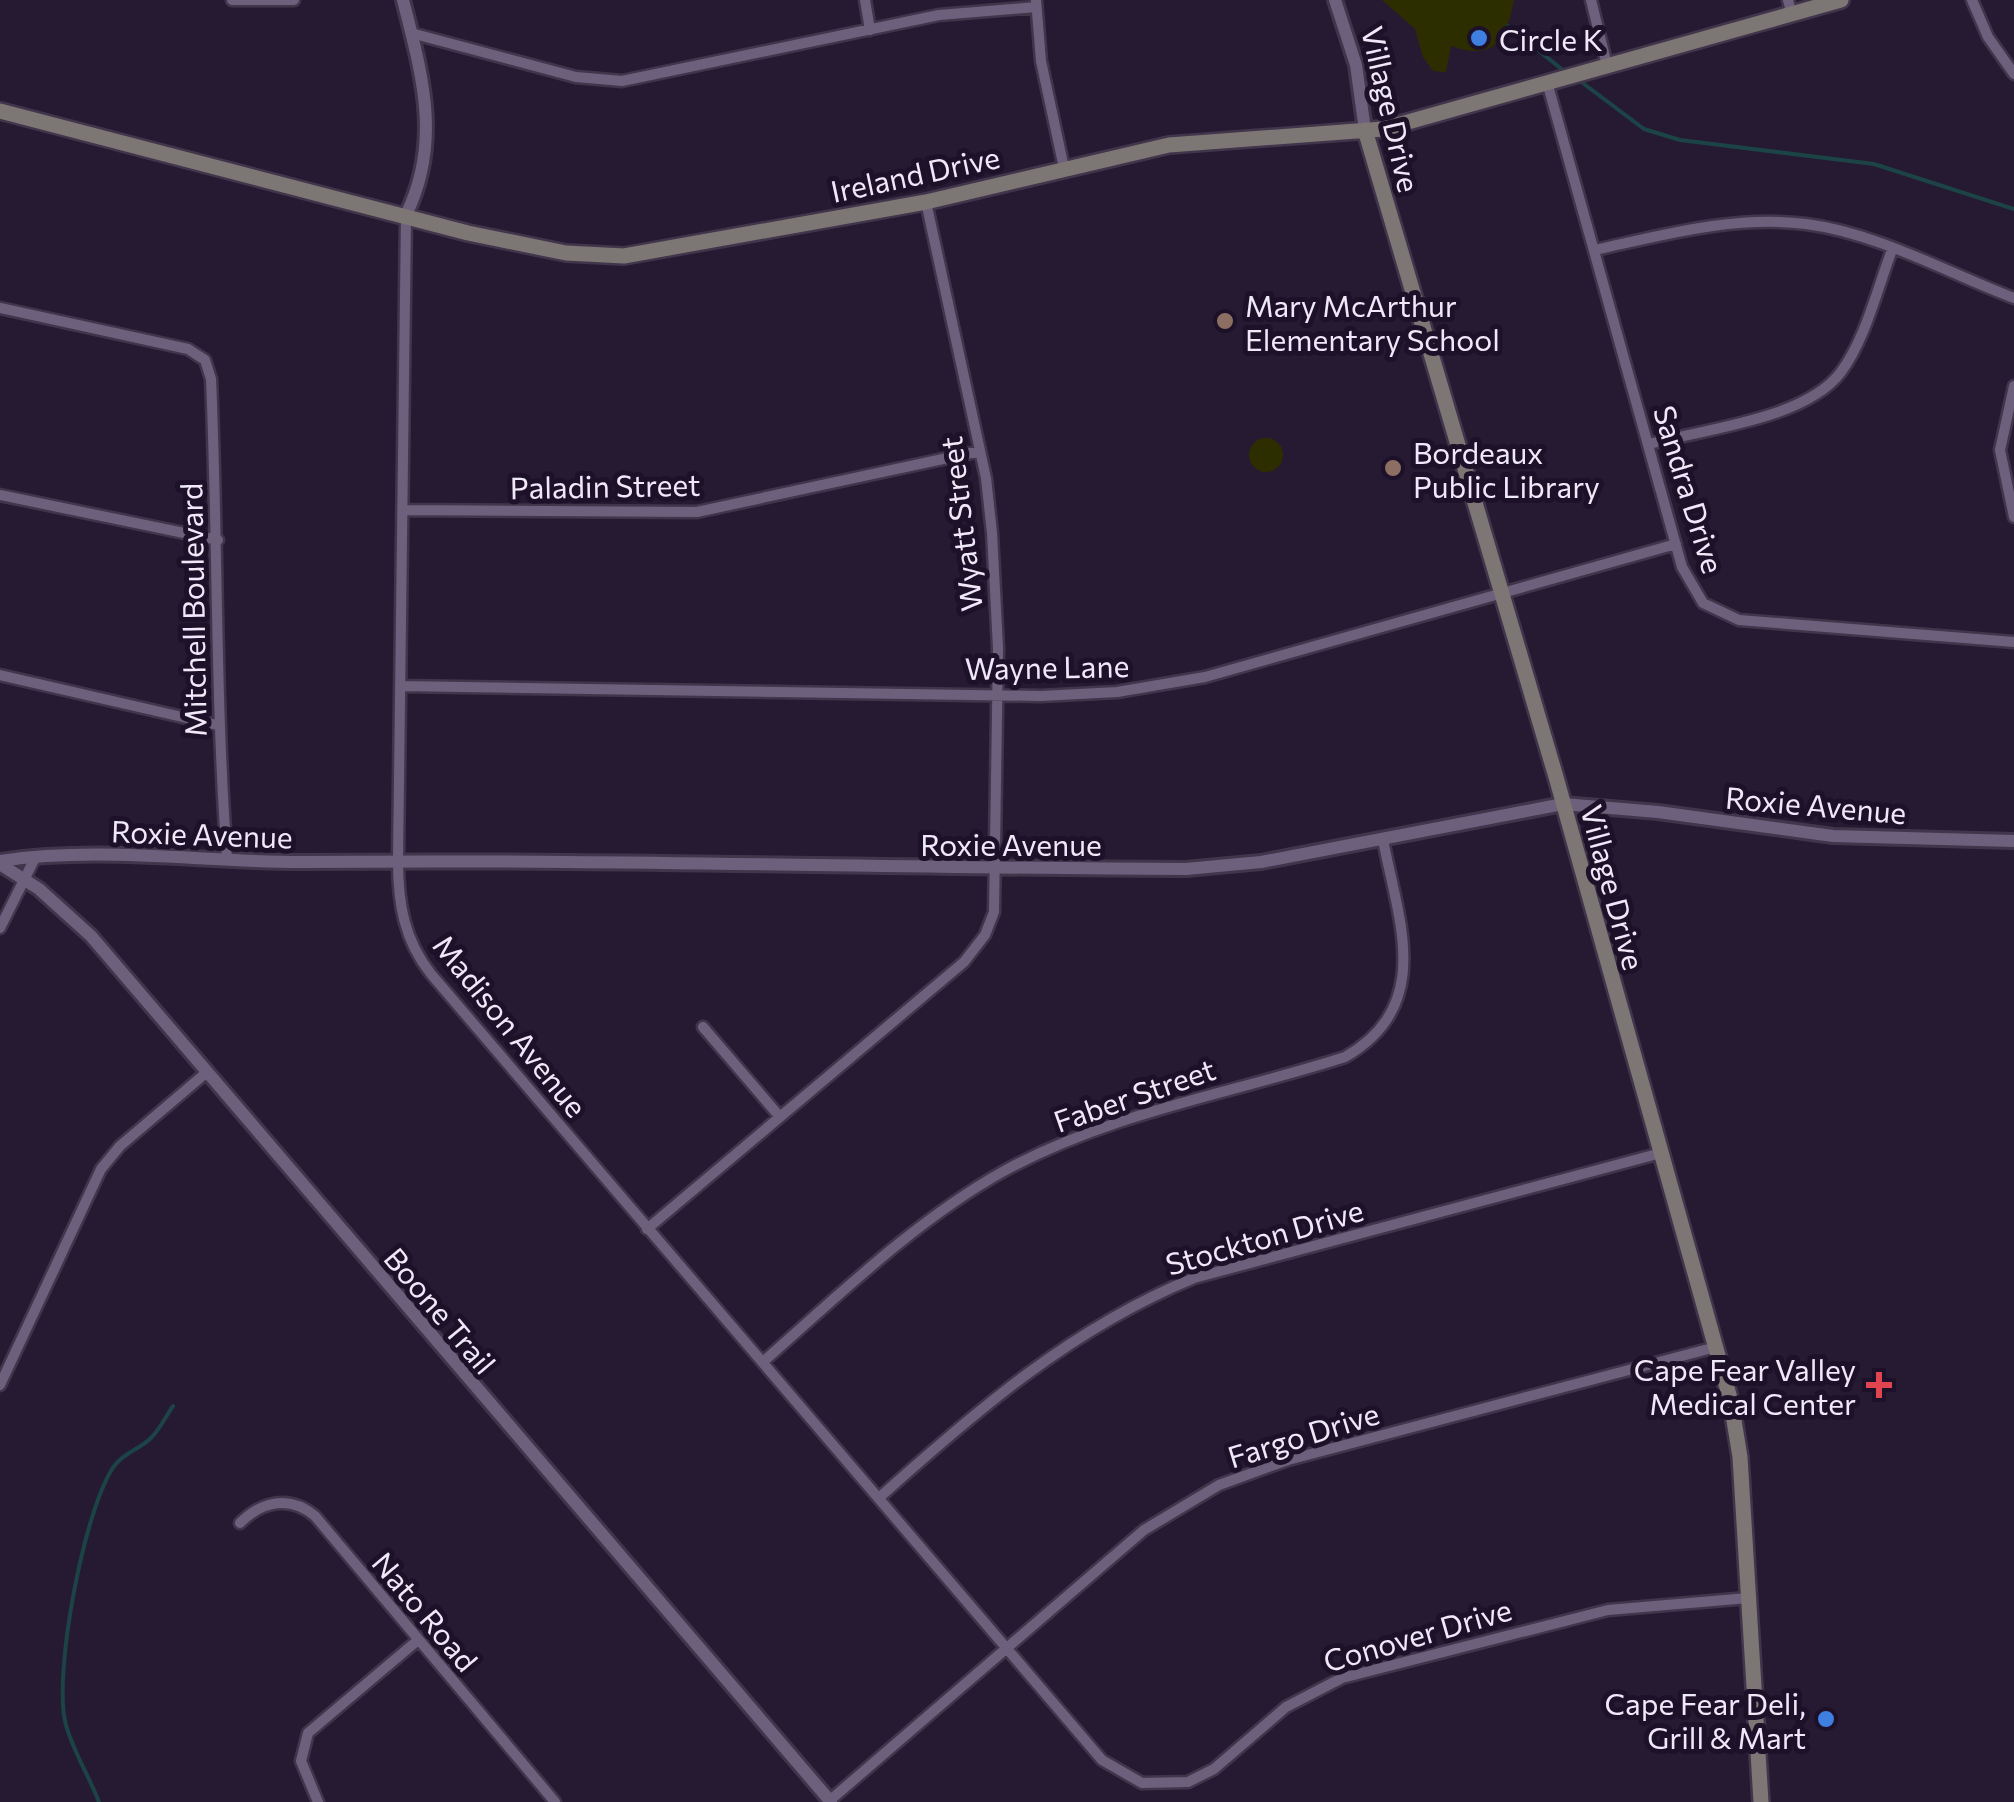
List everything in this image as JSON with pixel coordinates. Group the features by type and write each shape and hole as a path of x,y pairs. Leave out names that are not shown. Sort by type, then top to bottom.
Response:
{"main road":[{"name":"Ireland Drive","path":"0,111 534,248 624,256 926,202 1169,145 1364,130 1607,65 1790,7 1841,0"},
{"name":"Village Drive","path":"1364,130 1563,804 1736,1426 1761,1802"}],"street":[{"path":"232,0 294,0"},
{"path":"402,0 429,126 424,172 406,215"},
{"path":"865,0 870,30"},
{"name":"Village Drive","path":"1336,0 1356,64 1364,130"},
{"path":"1591,0 1607,65"},
{"path":"1972,0 1988,38 2014,74"},
{"path":"411,34 576,78 622,81 978,9 1036,4 1041,61 1064,168"},
{"name":"Sandra Drive","path":"1547,82 1676,544 1694,592 1728,618 2014,642"},
{"name":"Wyatt Street","path":"648,1228 964,962 990,924 996,868 997,693 992,534 980,451 926,202"},
{"name":"Madison Avenue","path":"406,215 398,860 401,911 418,957 1008,1648"},
{"path":"1594,250 1684,230 1757,222 1825,227 2014,298"},
{"path":"1650,444 1792,408 1818,394 1851,356 1892,250"},
{"name":"Mitchell Boulevard","path":"0,308 188,350 206,360 211,379 218,540 217,725 227,859"},
{"path":"2014,386 2000,450 2014,517"},
{"name":"Paladin Street","path":"403,510 697,512 980,451"},
{"path":"0,495 218,540"},
{"name":"Wayne Lane","path":"400,686 1075,695 1162,686 1676,544"},
{"path":"0,676 217,725"},
{"name":"Roxie Avenue","path":"0,863 36,856 1202,868 1383,840 1563,804 1658,812 1833,836 2014,841"},
{"name":"Faber Street","path":"764,1361 948,1206 1006,1170 1124,1118 1345,1057 1373,1038 1393,1010 1405,968 1383,840"},
{"path":"0,928 36,856"},
{"name":"Boone Trail","path":"0,863 91,936 829,1802"},
{"path":"703,1028 780,1117"},
{"path":"0,1385 101,1169 120,1146 208,1072"},
{"name":"Stockton Drive","path":"880,1497 1038,1362 1156,1294 1194,1278 1661,1153"},
{"name":"Fargo Drive","path":"829,1802 1144,1530 1189,1501 1248,1473 1716,1347"},
{"name":"Nato Road","path":"240,1523 254,1510 277,1502 307,1510 555,1802"},
{"name":"Conover Drive","path":"1008,1648 1115,1771 1142,1783 1174,1785 1214,1769 1286,1707 1342,1678 1589,1613 1748,1598"},
{"path":"318,1802 301,1761 308,1733 418,1640"}],"shaded area":[{"path":"1382,0 1514,0 1507,27 1496,44 1478,51 1451,46 1446,72 1433,71 1423,57 1415,29"},
{"path":"1266,438 1278,443 1283,455 1278,467 1266,472 1254,467 1249,455 1254,443"}],"waterway":[{"path":"1508,26 1564,71"},
{"path":"1576,78 1644,129 1680,140 1874,164 2014,209"},
{"path":"99,1802 69,1735 63,1702 74,1592 104,1485 115,1465 151,1438 173,1406"}],"place":[{"name":"Circle K","path":"1479,38"},
{"name":"Mary McArthur Elementary School","path":"1225,321"},
{"name":"Bordeaux Public Library","path":"1393,468"},
{"name":"Cape Fear Valley Medical Center","path":"1879,1385"},
{"name":"Cape Fear Deli, Grill & Mart","path":"1826,1719"}]}
